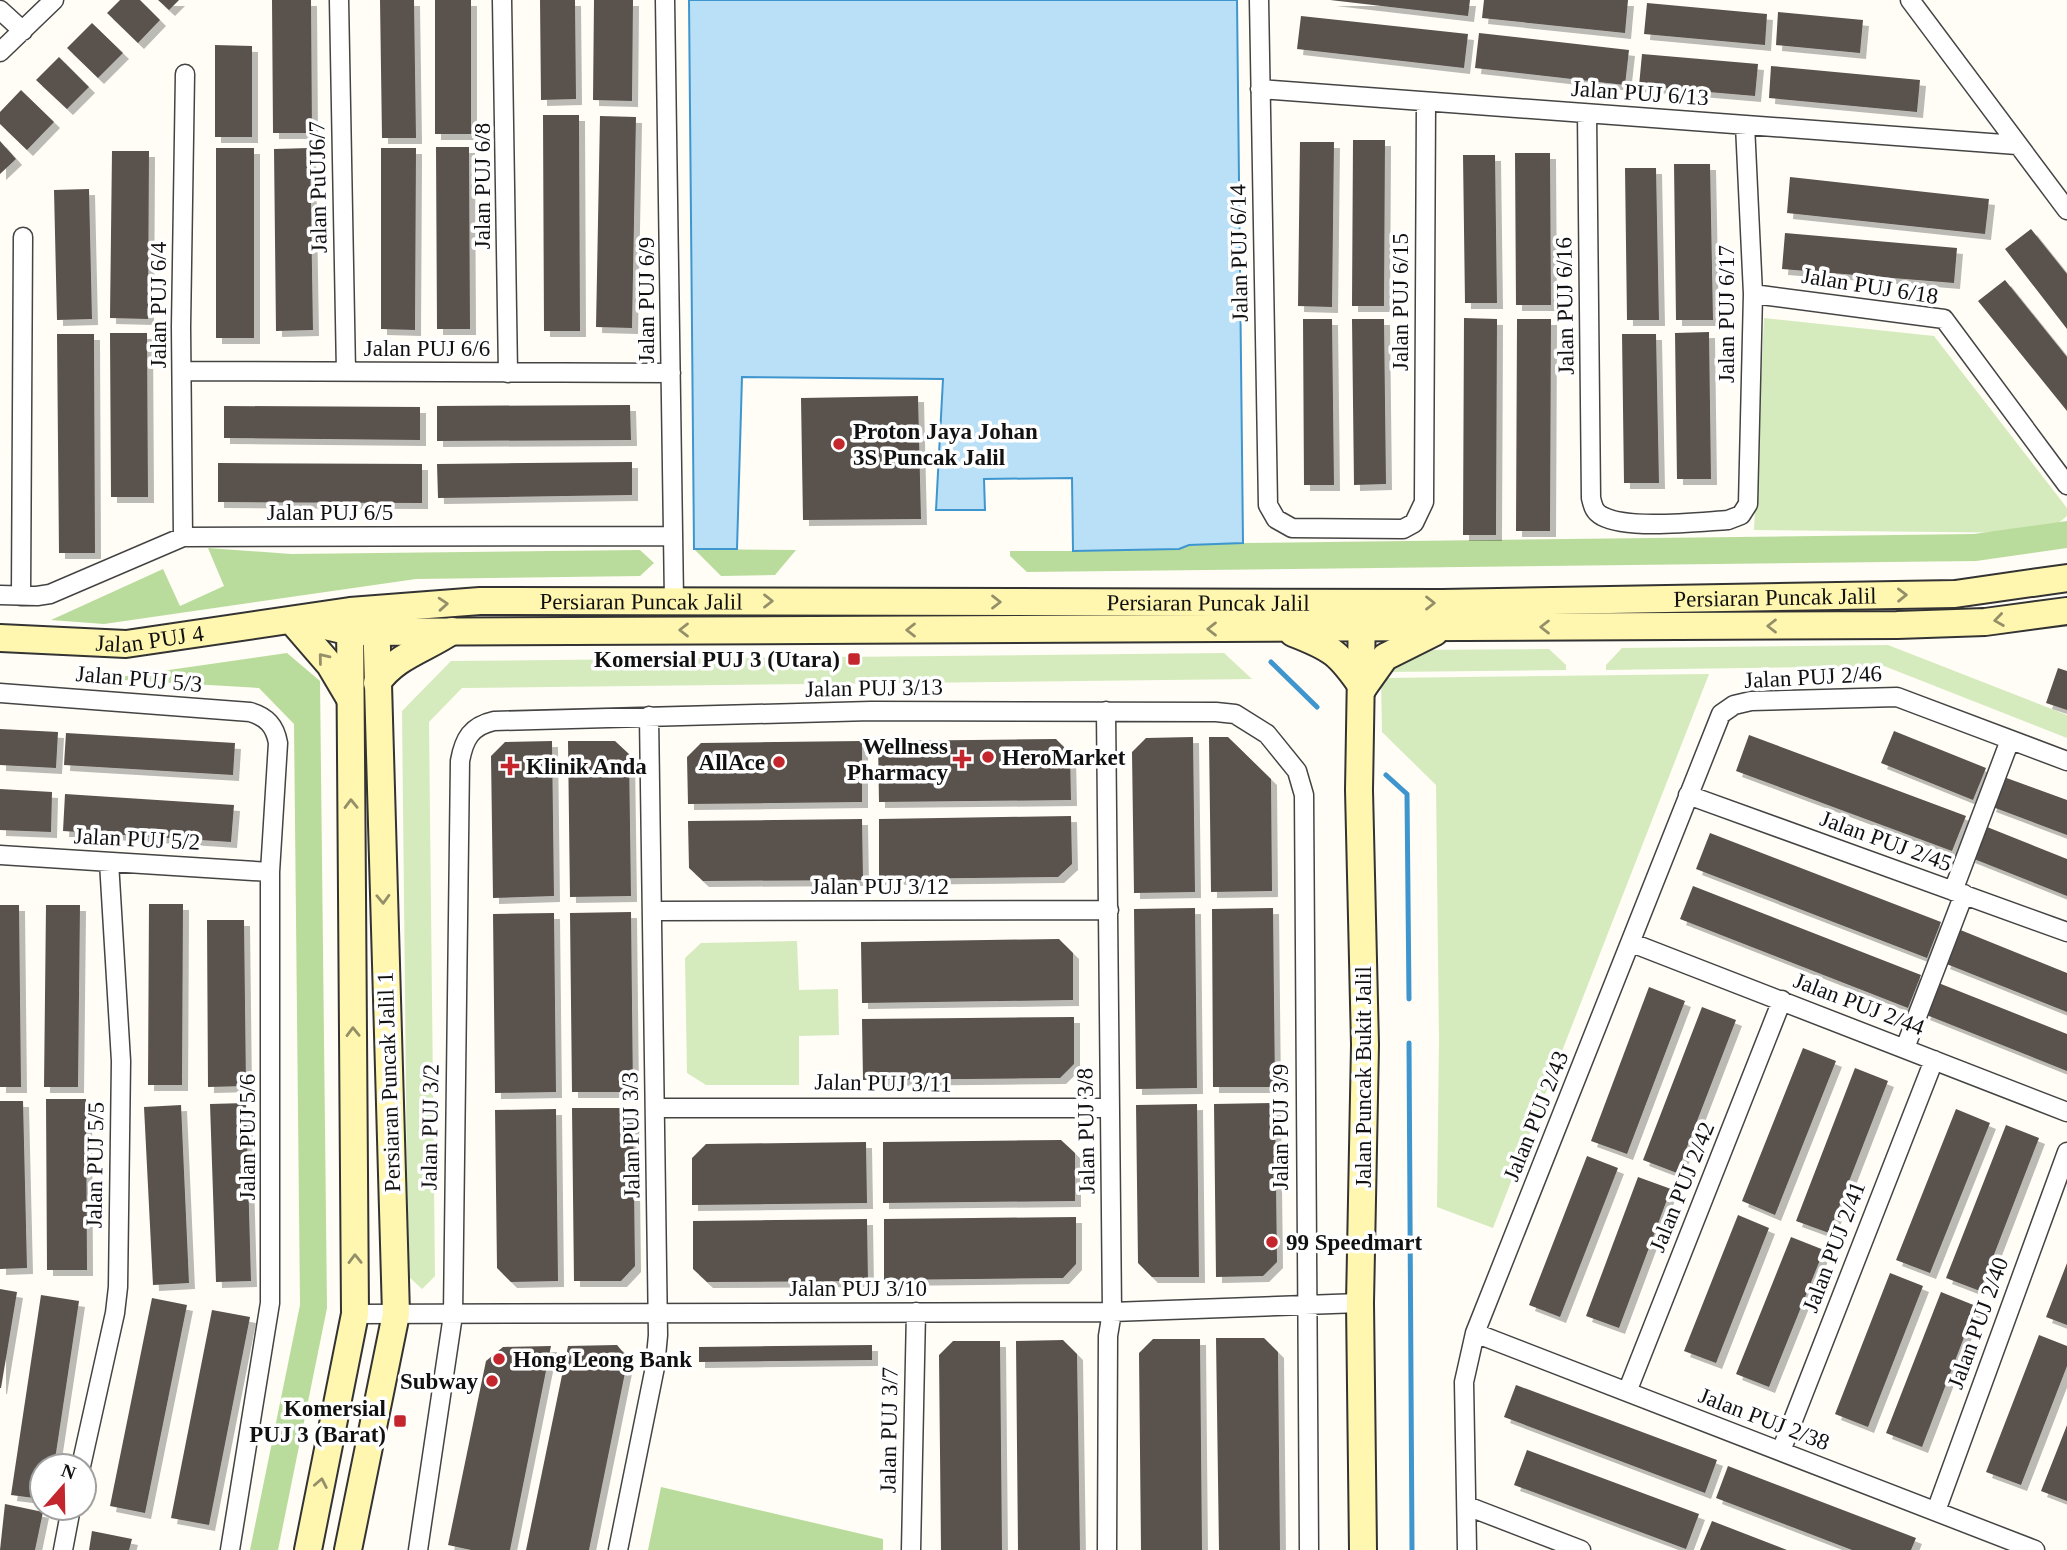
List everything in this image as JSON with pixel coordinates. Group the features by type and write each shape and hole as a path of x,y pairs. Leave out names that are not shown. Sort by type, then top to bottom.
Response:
{"main road":[{"name":"Persiaran Puncak Jalil","path":"363,621 480,601 674,600 1362,616 1955,594 2067,578"},
{"name":"Persiaran Puncak Jalil","path":"363,621 452,631 1281,629 1362,616 1442,628 1896,625 1985,622 2067,611"},
{"name":"Jalan Puncak Bukit Jalil","path":"1362,616 1363,688 1359,790 1365,1045 1360,1303 1363,1550"},
{"name":"Jalan PUJ 4","path":"0,638 126,644 295,620 363,621"},
{"path":"295,620 330,665 349,698"},
{"name":"Persiaran Puncak Jalil 1","path":"348,1550 396,1314 377,683 363,621"},
{"name":"Persiaran Puncak Jalil 1","path":"308,1550 355,1314 349,698 363,621"},
{"path":"1281,629 1324,645 1343,658 1363,688 1385,657 1442,628"},
{"path":"377,683 395,663 427,648 452,631"}],"street":[{"path":"0,52 54,0"},
{"name":"Jalan PuUJ6/7","path":"339,0 346,372"},
{"name":"Jalan PUJ 6/8","path":"502,0 508,373"},
{"name":"Jalan PUJ 6/9","path":"665,0 674,600"},
{"name":"Jalan PUJ 6/14","path":"1259,0 1268,505 1276,519 1292,528 1391,530 1413,523 1424,502"},
{"path":"1910,0 2067,210"},
{"path":"0,10 23,31"},
{"name":"Jalan PUJ 6/4","path":"183,537 181,327 185,74"},
{"name":"Jalan PUJ 6/13","path":"1260,89 2017,145"},
{"name":"Jalan PUJ 6/15","path":"1424,502 1426,102"},
{"name":"Jalan PUJ 6/16","path":"1587,114 1591,498 1595,510 1603,517 1636,523 1728,520 1741,515 1748,503"},
{"name":"Jalan PUJ 6/17","path":"1745,125 1753,294 1748,503"},
{"path":"21,596 23,236"},
{"name":"Jalan PUJ 6/18","path":"1753,294 1944,319 2067,485"},
{"name":"Jalan PUJ 6/6","path":"183,371 671,373"},
{"name":"Jalan PUJ 6/5","path":"0,595 50,594 183,537 673,536"},
{"name":"Jalan PUJ 5/3","path":"0,693 250,712 270,723"},
{"name":"Jalan PUJ 2/46","path":"1721,714 1734,705 1751,701 1897,697 2067,761"},
{"name":"Jalan PUJ 3/13","path":"494,720 1106,711 1216,712 1235,714 1252,723"},
{"name":"Jalan PUJ 3/8","path":"1106,711 1112,1312 1108,1336 1107,1550"},
{"name":"Jalan PUJ 2/43","path":"1467,1550 1464,1382 1475,1333 1721,714"},
{"name":"Jalan PUJ 3/3","path":"618,1550 655,1367 658,1312 649,716"},
{"name":"Jalan PUJ 3/2","path":"418,1550 453,1315 460,761 470,732 494,720"},
{"name":"Jalan PUJ 5/6","path":"230,1550 270,1303 270,872 278,743 270,723"},
{"name":"Jalan PUJ 3/9","path":"1252,723 1280,747 1297,771 1304,795 1309,1550"},
{"path":"1905,1048 2010,740"},
{"name":"Jalan PUJ 2/45","path":"1688,794 2067,932"},
{"name":"Jalan PUJ 5/2","path":"0,855 270,872"},
{"name":"Jalan PUJ 5/5","path":"83,1452 115,1313 118,1287 121,1061 109,862"},
{"name":"Jalan PUJ 3/12","path":"652,911 1109,910"},
{"name":"Jalan PUJ 2/44","path":"1632,943 2067,1112"},
{"name":"Jalan PUJ 2/42","path":"1627,1392 1782,1000"},
{"name":"Jalan PUJ 2/41","path":"1781,1451 1934,1060"},
{"name":"Jalan PUJ 3/11","path":"655,1108 1110,1108"},
{"name":"Jalan PUJ 2/40","path":"1936,1511 2067,1152"},
{"name":"Jalan PUJ 3/10","path":"355,1314 1112,1312 1360,1303"},
{"name":"Jalan PUJ 3/7","path":"911,1550 916,1312"},
{"name":"Jalan PUJ 2/38","path":"1475,1333 2035,1550"},
{"path":"1467,1506 1581,1550"},
{"path":"63,1550 68,1522"}],"green space":[{"path":"1764,318 1934,336 2067,508 2067,516 2046,533 1754,530"},
{"path":"2067,521 2067,548 1976,561 1027,572 1010,556 1010,551 1073,551 1243,543 1974,534"},
{"path":"208,548 291,554 640,550 654,563 640,576 416,579 104,624 51,620 163,569 180,606 224,586"},
{"path":"694,549 796,550 775,575 721,576"},
{"path":"1888,645 2067,715 2067,738 1884,666 1606,670 1606,665 1622,648"},
{"path":"1549,649 1566,665 1566,670 1387,672 1408,650"},
{"path":"287,653 320,681 327,1308 278,1550 250,1550 300,1305 294,724 259,688 106,679"},
{"path":"1224,653 1252,679 462,688 429,722 435,1276 422,1289 408,1276 402,711 451,661"},
{"path":"1709,674 1493,1228 1437,1207 1439,1040 1436,785 1382,732 1381,678"},
{"path":"797,941 799,990 838,989 839,1035 799,1036 799,1085 706,1085 687,1073 685,958 701,943"},
{"path":"661,1487 883,1539 883,1550 648,1550"}],"water":[{"path":"689,0 1237,0 1243,543 1189,545 1179,549 1073,551 1072,478 984,479 985,510 936,510 943,379 742,377 737,549 694,549"}],"building":[{"path":"120,0 140,0 160,20 138,43 107,13"},
{"path":"158,0 179,0 169,10"},
{"path":"272,0 311,0 312,133 273,133"},
{"path":"380,0 414,0 416,138 382,138"},
{"path":"435,0 471,0 471,134 435,134"},
{"path":"540,0 575,0 576,99 541,100"},
{"path":"594,0 633,0 632,101 593,100"},
{"path":"1330,0 1470,0 1468,16"},
{"path":"1484,0 1628,0 1625,33 1482,18"},
{"path":"1647,3 1767,14 1765,45 1644,34"},
{"path":"1778,12 1863,20 1860,53 1776,45"},
{"path":"1301,16 1468,34 1464,68 1297,49"},
{"path":"92,23 123,53 98,78 67,48"},
{"path":"1479,33 1629,50 1625,85 1475,68"},
{"path":"215,45 252,46 252,137 215,137"},
{"path":"1642,54 1758,64 1755,96 1639,86"},
{"path":"59,57 89,87 67,109 36,80"},
{"path":"1771,66 1920,80 1917,112 1769,98"},
{"path":"21,90 54,122 27,150 0,124 0,112"},
{"path":"543,115 579,115 580,331 544,331"},
{"path":"600,116 636,117 632,328 596,327"},
{"path":"1353,140 1385,140 1384,306 1352,306"},
{"path":"0,141 16,159 0,174"},
{"path":"1300,142 1334,142 1332,307 1298,306"},
{"path":"436,147 469,147 470,329 437,329"},
{"path":"216,148 254,148 254,338 216,338"},
{"path":"310,148 313,330 276,331 274,149"},
{"path":"381,148 416,148 415,330 381,329"},
{"path":"112,151 149,151 148,319 110,318"},
{"path":"1515,153 1550,153 1551,305 1516,305"},
{"path":"1463,155 1495,155 1497,303 1465,303"},
{"path":"1674,164 1710,164 1713,320 1676,320"},
{"path":"1625,168 1656,168 1659,320 1627,320"},
{"path":"1790,177 1989,199 1985,234 1787,213"},
{"path":"89,189 92,319 57,320 54,190"},
{"path":"2031,229 2067,274 2067,329 2005,249"},
{"path":"1785,233 1957,248 1954,283 1782,269"},
{"path":"2005,280 2067,357 2067,411 1978,301"},
{"path":"1464,318 1497,319 1496,535 1463,535"},
{"path":"1303,319 1332,319 1334,485 1304,485"},
{"path":"1352,319 1384,319 1386,484 1354,485"},
{"path":"1517,319 1551,319 1550,531 1516,531"},
{"path":"1709,332 1711,479 1677,479 1675,333"},
{"path":"110,333 147,333 148,497 111,497"},
{"path":"57,334 94,334 95,553 59,553"},
{"path":"1622,334 1656,334 1659,483 1624,483"},
{"path":"918,396 921,519 803,520 801,398"},
{"path":"630,405 631,440 437,441 437,406"},
{"path":"224,406 420,407 420,440 224,438"},
{"path":"632,462 632,495 438,498 437,464"},
{"path":"218,463 422,464 422,503 218,502"},
{"path":"2058,668 2067,671 2067,710 2046,703"},
{"path":"0,729 58,732 56,768 0,765"},
{"path":"1894,731 1986,768 1973,800 1881,763"},
{"path":"66,733 235,743 233,775 64,765"},
{"path":"1749,735 1966,816 1952,851 1736,771"},
{"path":"1193,737 1195,892 1134,893 1132,752 1146,738"},
{"path":"1209,737 1228,737 1271,779 1272,891 1211,892"},
{"path":"1056,739 1070,753 1071,800 879,802 878,741"},
{"path":"552,741 554,896 493,898 491,756 505,742"},
{"path":"568,741 615,741 629,754 631,896 570,897"},
{"path":"862,741 862,802 688,804 687,757 701,743"},
{"path":"2001,776 2067,800 2067,835 1990,806"},
{"path":"0,789 52,792 51,832 0,830"},
{"path":"65,794 234,805 231,842 63,831"},
{"path":"1071,816 1072,864 1058,877 879,879 879,819"},
{"path":"862,819 863,880 703,881 689,868 688,821"},
{"path":"1982,825 2067,859 2067,896 1969,857"},
{"path":"1710,833 1941,922 1927,958 1696,869"},
{"path":"1693,886 1921,975 1908,1008 1680,919"},
{"path":"149,904 183,904 182,1085 148,1085"},
{"path":"0,905 19,905 21,1087 0,1087"},
{"path":"46,905 80,905 78,1087 44,1087"},
{"path":"1195,908 1197,1088 1136,1089 1134,909"},
{"path":"1273,908 1275,1087 1213,1087 1212,909"},
{"path":"631,912 633,1092 572,1092 570,913"},
{"path":"554,913 556,1092 495,1093 493,914"},
{"path":"207,920 244,920 246,1086 208,1087"},
{"path":"1958,929 2067,973 2067,1012 1944,963"},
{"path":"1059,939 1073,953 1073,1000 862,1003 861,942"},
{"path":"1936,982 2067,1034 2067,1071 1924,1014"},
{"path":"1649,987 1685,1001 1627,1154 1591,1141"},
{"path":"1702,1007 1736,1020 1677,1173 1643,1160"},
{"path":"1074,1017 1074,1064 1060,1078 863,1080 862,1019"},
{"path":"1803,1048 1836,1061 1775,1215 1742,1201"},
{"path":"1855,1068 1888,1081 1829,1233 1796,1221"},
{"path":"46,1099 86,1099 87,1270 47,1270"},
{"path":"0,1101 23,1101 27,1268 0,1269"},
{"path":"246,1103 251,1281 216,1282 210,1104"},
{"path":"1275,1103 1277,1262 1263,1276 1216,1277 1214,1104"},
{"path":"1197,1104 1199,1277 1152,1277 1138,1263 1136,1105"},
{"path":"181,1105 189,1283 153,1285 144,1107"},
{"path":"572,1108 633,1108 635,1266 621,1281 574,1281"},
{"path":"556,1109 558,1281 511,1282 497,1268 495,1110"},
{"path":"1956,1109 1990,1123 1930,1273 1896,1260"},
{"path":"2006,1125 2039,1138 1980,1291 1946,1278"},
{"path":"1061,1140 1075,1153 1075,1201 883,1203 883,1142"},
{"path":"866,1142 867,1203 692,1205 692,1158 706,1144"},
{"path":"1587,1156 1618,1168 1560,1317 1529,1305"},
{"path":"1638,1177 1671,1189 1619,1328 1586,1316"},
{"path":"1738,1215 1769,1228 1716,1363 1684,1351"},
{"path":"1076,1217 1076,1264 1063,1278 884,1280 884,1219"},
{"path":"867,1219 868,1281 707,1282 693,1269 693,1221"},
{"path":"1791,1237 1824,1250 1769,1387 1736,1374"},
{"path":"2067,1263 2067,1325 2046,1317"},
{"path":"1890,1273 1923,1286 1868,1427 1835,1414"},
{"path":"0,1289 17,1292 1,1388 0,1388"},
{"path":"1941,1292 1976,1306 1922,1447 1886,1433"},
{"path":"41,1295 79,1301 56,1452 28,1452 28,1497 11,1495"},
{"path":"152,1298 187,1305 145,1513 110,1506"},
{"path":"212,1310 250,1317 209,1525 171,1518"},
{"path":"2039,1335 2067,1346 2067,1366 2021,1485 1986,1472"},
{"path":"1216,1338 1264,1338 1278,1352 1280,1550 1219,1550"},
{"path":"1153,1339 1200,1339 1202,1550 1141,1550 1139,1353"},
{"path":"1063,1340 1077,1354 1080,1550 1018,1550 1016,1341"},
{"path":"953,1341 1000,1341 1002,1550 941,1550 939,1355"},
{"path":"617,1345 628,1358 589,1550 526,1550 568,1346"},
{"path":"872,1345 872,1360 699,1362 699,1347"},
{"path":"551,1346 510,1550 471,1550 448,1545 486,1361 503,1347"},
{"path":"1516,1385 1717,1460 1705,1493 1504,1417"},
{"path":"2067,1425 2067,1501 2041,1491"},
{"path":"1527,1450 1699,1514 1686,1549 1514,1485"},
{"path":"1728,1466 1916,1538 1911,1550 1852,1550 1716,1498"},
{"path":"5,1504 28,1509 28,1522 41,1522 35,1550 0,1550"},
{"path":"1712,1521 1787,1550 1700,1550"},
{"path":"92,1531 132,1539 129,1550 89,1550"}],"waterway":[{"path":"1271,662 1317,707"},
{"path":"1386,775 1407,794 1409,999"},
{"path":"1409,1043 1412,1550"}],"place":[{"name":"Proton Jaya Johan 3S Puncak Jalil","path":"839,444"},
{"name":"Komersial PUJ 3 (Utara)","path":"854,659"},
{"name":"HeroMarket","path":"988,757"},
{"name":"Wellness Pharmacy","path":"962,759"},
{"name":"AllAce","path":"779,762"},
{"name":"Klinik Anda","path":"510,766"},
{"name":"99 Speedmart","path":"1272,1242"},
{"name":"Hong Leong Bank","path":"499,1359"},
{"name":"Subway","path":"492,1381"},
{"name":"Komersial PUJ 3 (Barat)","path":"400,1421"}]}
